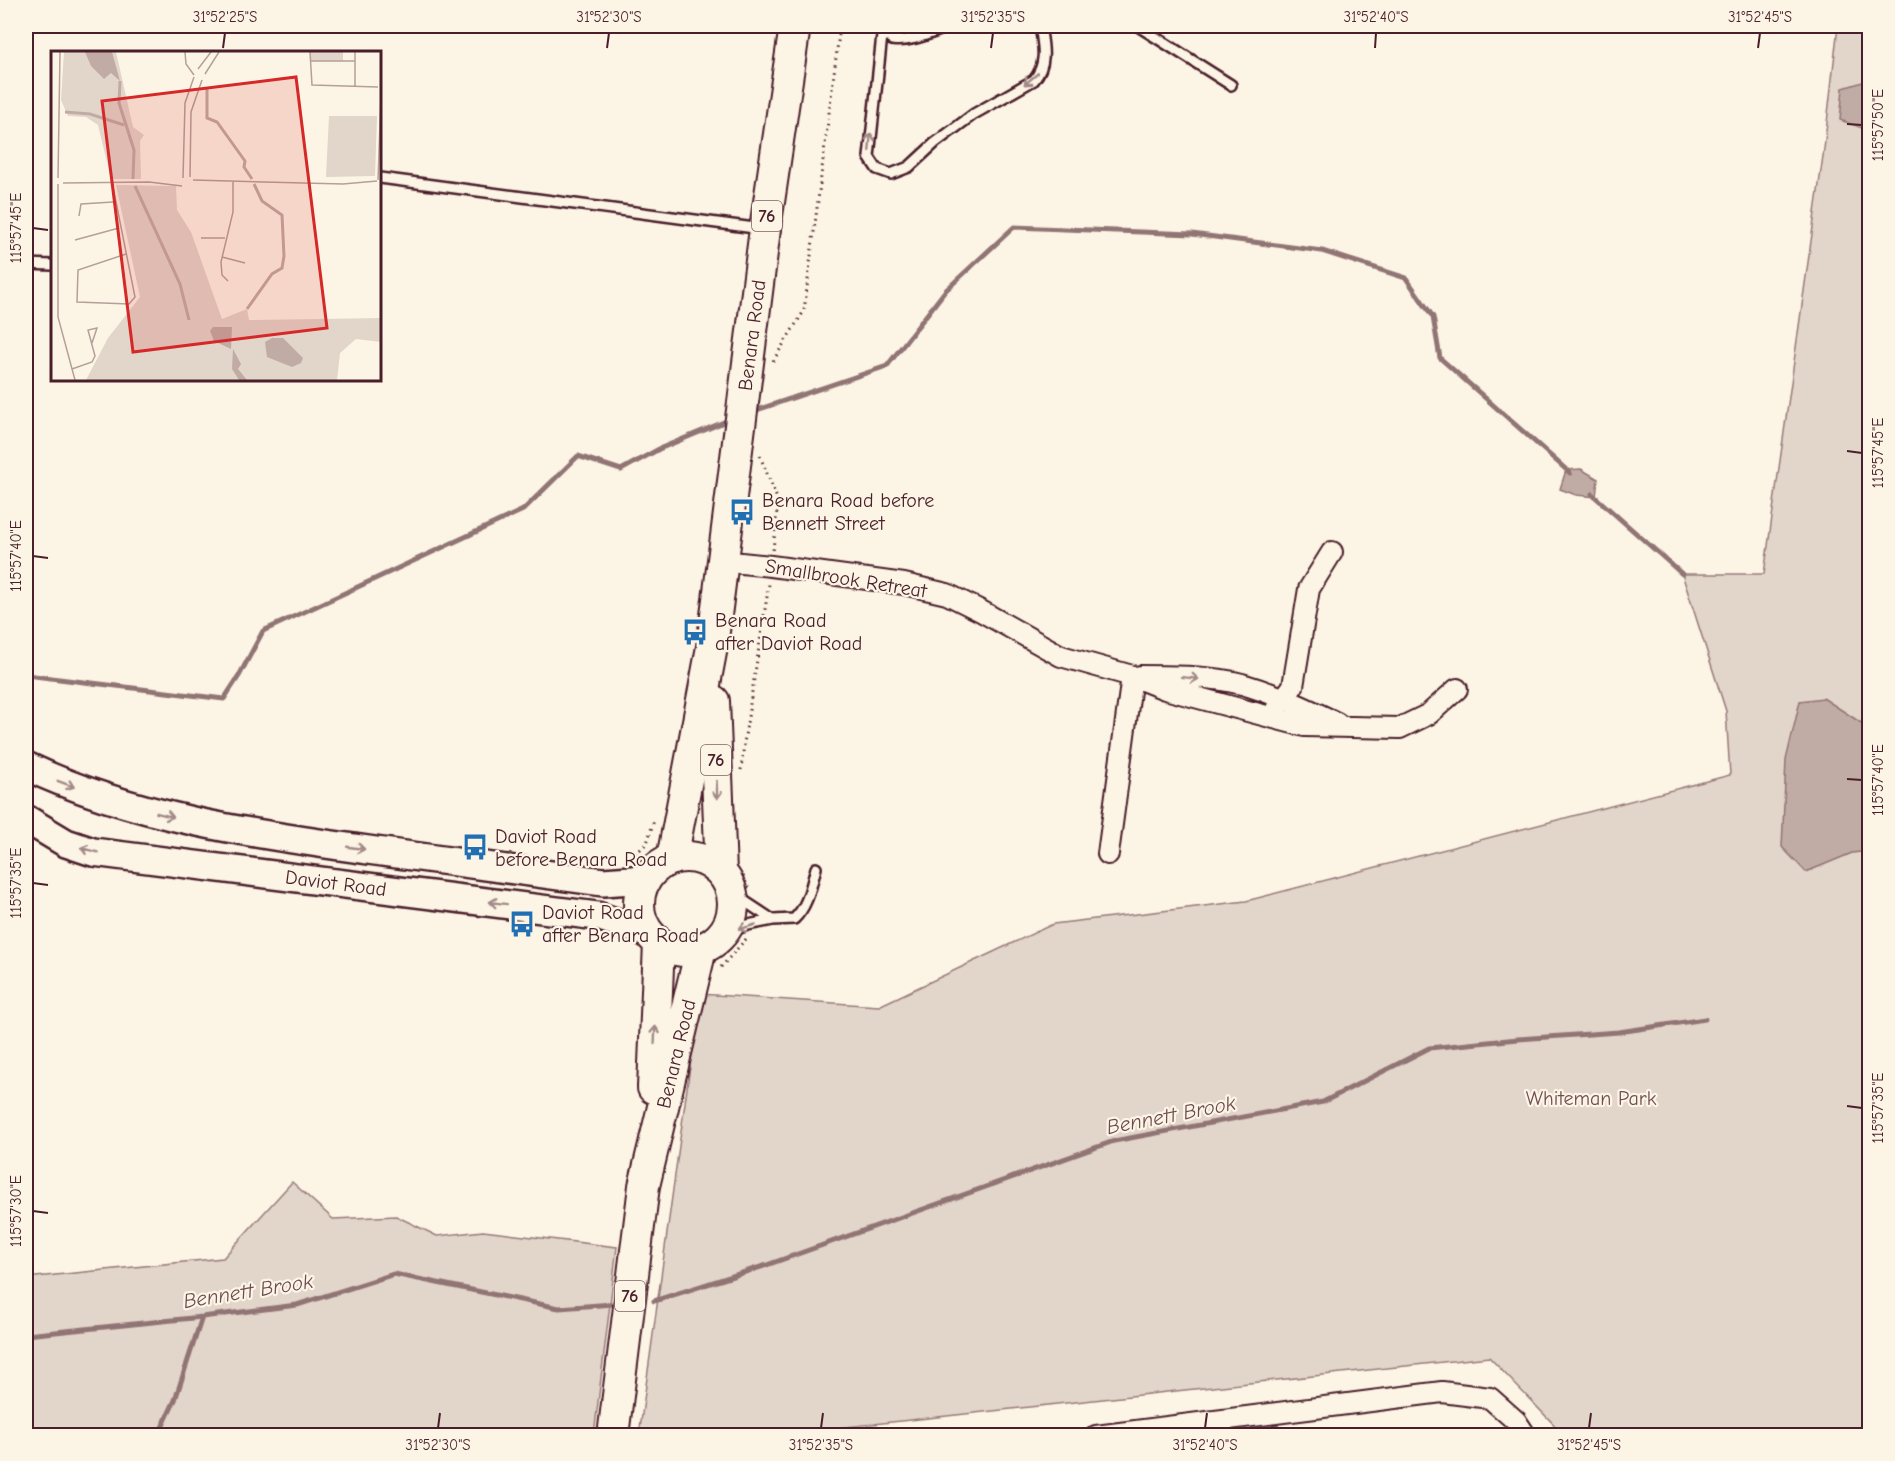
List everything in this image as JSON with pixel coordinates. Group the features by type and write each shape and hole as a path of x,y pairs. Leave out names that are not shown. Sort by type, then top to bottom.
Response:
{"main road":[{"name":"Benara Road","path":"672,859 712,647 765,229 795,26"},
{"name":"Benara Road","path":"712,647 726,883"},
{"path":"646,879 653,870 672,859 686,856 699,858 711,864 726,883"},
{"name":"76","path":"646,879 640,892 639,907 642,921 654,938"},
{"name":"76","path":"711,942 729,923 731,915 726,883"},
{"name":"Benara Road","path":"650,1157 654,938"},
{"path":"654,938 672,949 687,951 711,942"},
{"name":"Benara Road","path":"613,1436 644,1186 650,1157 711,942"}],"street":[{"path":"1270,717 1293,686 1309,589 1332,552"},
{"name":"Smallbrook Retreat","path":"722,561 904,584 947,594 981,610 1061,656 1132,676 1165,689 1304,726 1400,728 1429,714 1457,689"},
{"name":"Smallbrook Retreat","path":"1132,676 1173,676 1240,684 1284,698 1341,725"},
{"path":"1108,854 1132,676"},
{"name":"Daviot Road","path":"26,766 70,786 108,799 164,815 237,831 603,882 646,879"},
{"name":"Daviot Road","path":"26,819 66,843 93,852 597,916 654,938"},
{"path":"1096,1436 1163,1432 1442,1392 1490,1398 1516,1421 1526,1436"}],"lane":[{"path":"883,28 892,40 898,41 951,26"},
{"path":"883,28 869,157 878,169 891,174 909,167 935,143 974,114 1034,80 1040,72 1044,58 1040,26"},
{"path":"1138,26 1231,85"},
{"path":"381,178 765,229"},
{"path":"26,264 51,265"},
{"path":"711,942 747,925 794,919 806,901 816,868"},
{"path":"726,883 773,920"}],"path":[{"path":"772,364 774,357 804,311 840,26"}],"green space":[{"name":"Whiteman Park","path":"1838,26 1869,26 1869,1435 1564,1435 1489,1357 772,1435 639,1436 700,994 879,1006 1053,924 1246,901 1730,775 1726,711 1682,574 1764,574 1824,149"},
{"path":"292,1182 333,1219 396,1216 437,1236 483,1231 617,1247 594,1435 26,1435 26,1278 223,1258"}],"shaded area":[{"path":"1869,80 1869,121 1862,128 1840,120 1843,88"},
{"path":"1581,469 1598,479 1596,497 1576,495 1560,489 1566,470"},
{"path":"1823,698 1869,728 1869,851 1852,853 1806,872 1782,847 1786,760 1800,701"}],"waterway":[{"path":"751,412 887,366 945,291 1014,227 1192,234 1322,251 1406,278 1433,317 1440,358 1570,473"},
{"path":"26,675 224,699 263,631 523,510 578,456 621,470 659,449 731,419"},
{"path":"1592,494 1682,574"},
{"name":"Bennett Brook","path":"654,1301 764,1266 1114,1141 1323,1102 1429,1048 1619,1032 1705,1019"},
{"name":"Bennett Brook","path":"26,1335 297,1305 394,1274 559,1308 613,1304"},
{"path":"158,1436 175,1400 202,1317"}],"place":[{"name":"Benara Road before Bennett Street","path":"742,512"},
{"name":"Benara Road after Daviot Road","path":"695,632"},
{"name":"Daviot Road before Benara Road","path":"475,847"},
{"name":"Daviot Road after Benara Road","path":"522,924"}]}
